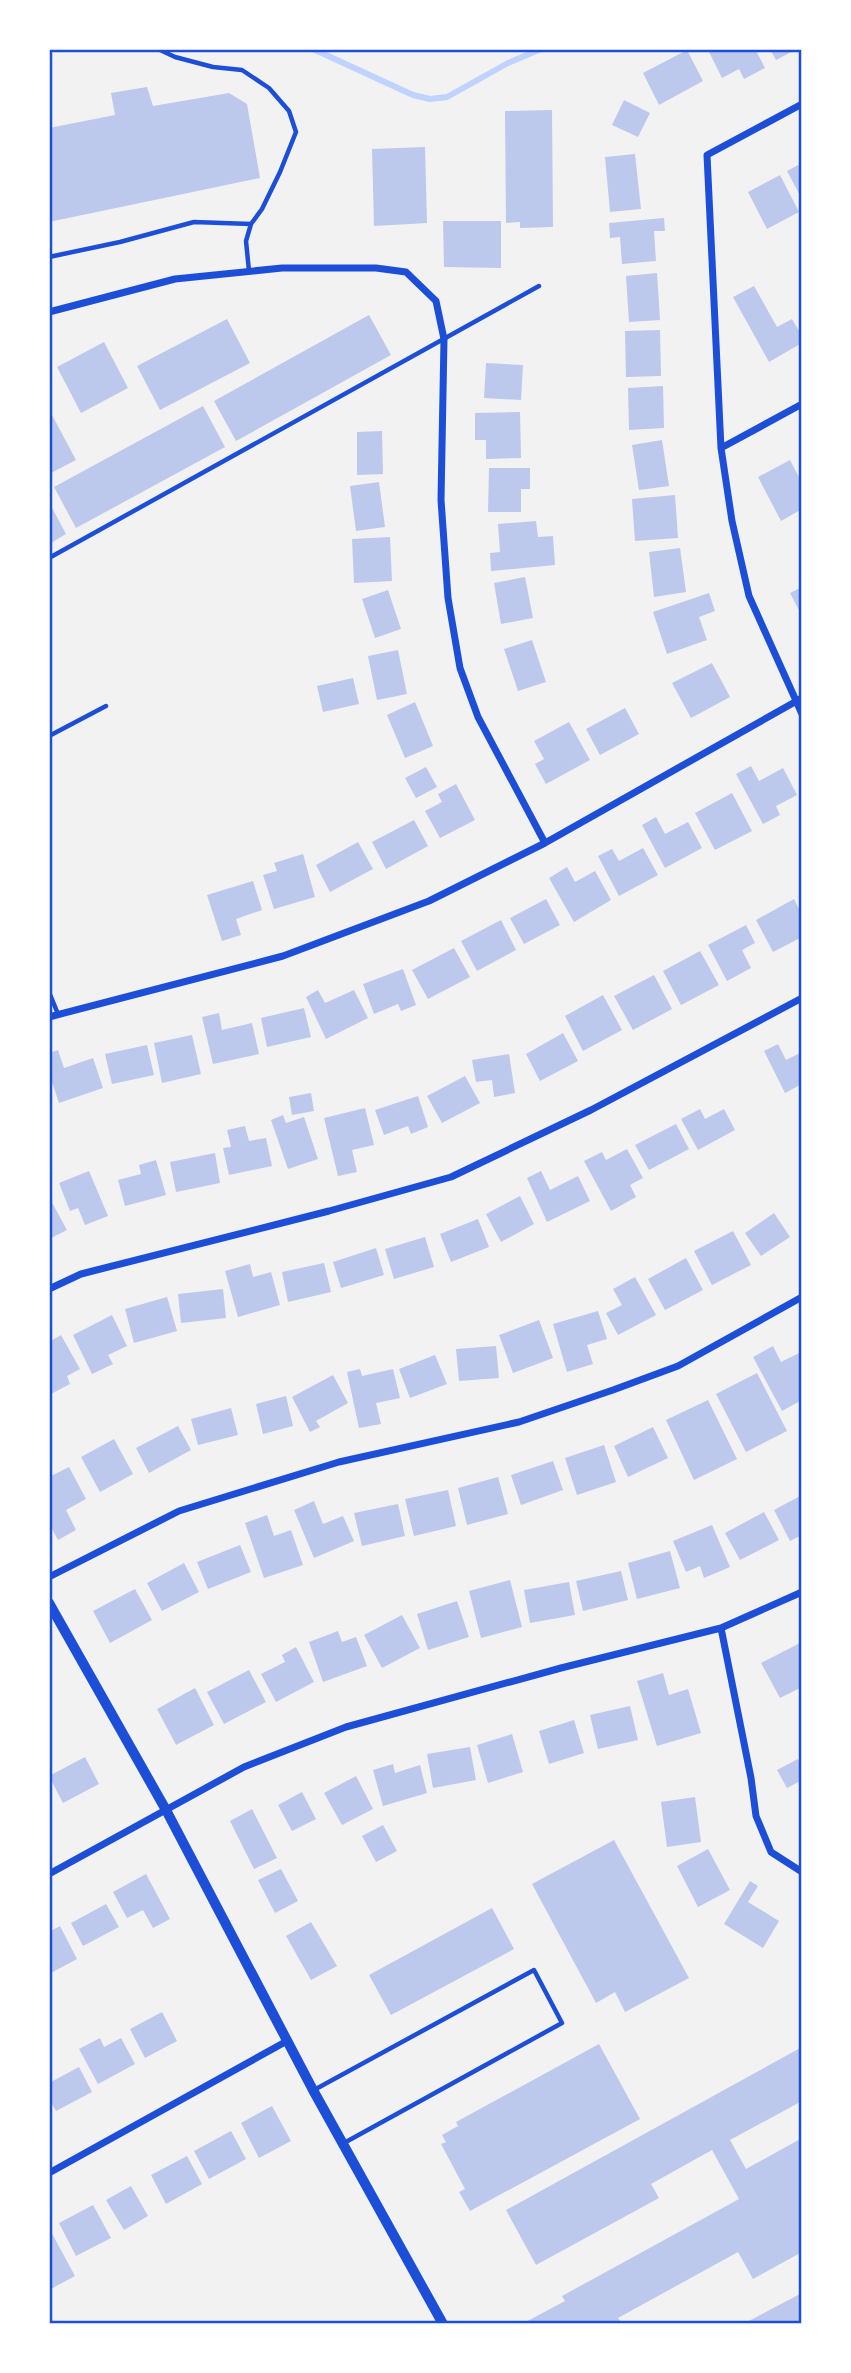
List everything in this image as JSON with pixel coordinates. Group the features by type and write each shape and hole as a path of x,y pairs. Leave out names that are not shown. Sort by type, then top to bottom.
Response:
{"street":[{"path":"802,104 707,155 721,448 732,521 749,596 799,700 802,714"},
{"path":"49,312 175,279 249,271 326,267 407,272 436,301 444,339 441,500 449,598 460,668 478,717 545,844"},
{"path":"721,448 802,404"},
{"path":"49,1017 283,956 429,901 545,844 799,700"},
{"path":"49,1289 80,1274 451,1177 591,1110 802,998"},
{"path":"49,1577 179,1511 339,1462 519,1422 678,1366 802,1297"},
{"path":"49,1874 244,1767 346,1727 561,1668 721,1628 802,1592"},
{"path":"49,1603 166,1810 313,2090 443,2324"},
{"path":"721,1628 756,1816 771,1852 802,1872"},
{"path":"49,2173 287,2041"}],"lane":[{"path":"158,49 213,68 242,70 269,88 289,111 296,132 280,172 251,223 246,242 249,271"},
{"path":"49,257 194,222 251,223"},
{"path":"49,558 539,286"},
{"path":"49,736 106,706"},
{"path":"49,992 58,1015"},
{"path":"313,2090 534,1970 562,2022 343,2144"}],"building":[{"path":"715,49 755,49 765,68 744,79 739,69 722,78 709,52"},
{"path":"770,49 797,49 776,60"},
{"path":"687,50 703,81 659,105 643,73"},
{"path":"147,87 153,106 229,93 247,104 260,178 49,222 49,128 115,115 111,93"},
{"path":"624,100 650,113 638,137 612,125"},
{"path":"552,110 553,227 520,228 520,222 506,223 505,111"},
{"path":"425,147 427,223 374,226 372,149"},
{"path":"635,154 641,209 610,212 605,157"},
{"path":"802,163 802,199 787,171"},
{"path":"780,175 799,212 767,229 748,192"},
{"path":"664,218 665,231 654,231 656,261 622,264 620,237 610,238 609,223"},
{"path":"443,221 501,221 501,268 444,267"},
{"path":"657,273 660,320 629,322 626,276"},
{"path":"754,286 777,327 792,319 802,336 802,343 769,362 733,297"},
{"path":"369,315 391,355 236,441 214,401"},
{"path":"227,319 250,363 160,410 137,366"},
{"path":"660,330 661,376 626,377 625,331"},
{"path":"104,342 128,388 81,413 57,367"},
{"path":"486,363 523,365 521,400 484,398"},
{"path":"663,386 664,428 629,430 628,388"},
{"path":"203,406 225,447 76,528 54,487"},
{"path":"520,412 521,458 486,459 486,440 475,440 475,413"},
{"path":"52,415 76,460 49,474 49,416"},
{"path":"382,431 383,474 357,475 357,432"},
{"path":"662,440 669,486 639,490 632,445"},
{"path":"790,460 802,483 802,509 781,521 758,477"},
{"path":"489,468 530,468 530,489 521,489 521,512 488,512"},
{"path":"379,482 385,527 356,531 350,486"},
{"path":"675,495 678,538 635,541 632,499"},
{"path":"49,502 66,534 49,544"},
{"path":"536,521 538,537 553,536 555,565 491,571 490,553 500,552 498,524"},
{"path":"390,537 392,581 354,583 352,539"},
{"path":"680,548 686,592 654,597 649,552"},
{"path":"525,577 533,618 501,624 494,583"},
{"path":"802,587 802,616 790,593"},
{"path":"388,590 401,629 375,638 362,599"},
{"path":"709,593 715,611 699,617 707,640 667,654 653,612"},
{"path":"532,640 546,682 518,691 504,649"},
{"path":"398,650 407,694 377,700 368,656"},
{"path":"712,663 730,697 691,718 672,683"},
{"path":"353,678 359,704 323,712 317,686"},
{"path":"415,702 433,746 405,758 387,715"},
{"path":"625,708 639,734 600,755 586,729"},
{"path":"569,722 590,760 546,784 535,764 544,759 534,741"},
{"path":"751,766 759,781 783,768 797,795 776,806 780,815 763,824 736,774"},
{"path":"426,767 437,787 416,798 405,778"},
{"path":"456,784 475,820 440,838 425,811 442,802 438,794"},
{"path":"732,793 752,831 715,850 695,813"},
{"path":"656,817 665,834 688,822 702,848 665,868 642,825"},
{"path":"414,820 428,846 386,869 372,842"},
{"path":"358,842 373,869 330,892 316,865"},
{"path":"643,848 658,875 619,896 598,856 612,849 619,861"},
{"path":"303,854 315,897 274,909 263,875 277,871 274,863"},
{"path":"567,867 575,882 595,871 611,900 574,922 549,878"},
{"path":"253,881 262,910 236,919 241,935 222,941 207,895"},
{"path":"546,899 560,925 524,944 510,918"},
{"path":"794,899 802,915 802,937 773,952 756,920"},
{"path":"501,920 516,950 477,971 461,941"},
{"path":"746,925 755,943 742,950 751,968 727,981 708,945"},
{"path":"454,948 470,977 428,999 412,970"},
{"path":"700,951 719,985 681,1005 663,971"},
{"path":"403,969 416,1005 401,1011 398,1004 374,1014 363,984"},
{"path":"654,975 672,1009 633,1030 614,996"},
{"path":"318,990 325,1003 354,990 368,1018 326,1039 306,997"},
{"path":"603,995 622,1030 583,1051 565,1016"},
{"path":"304,1008 311,1037 267,1047 261,1018"},
{"path":"219,1013 222,1030 252,1023 259,1054 213,1064 202,1017"},
{"path":"563,1033 578,1061 540,1081 526,1054"},
{"path":"192,1035 201,1074 162,1083 154,1043"},
{"path":"778,1044 786,1060 802,1052 802,1084 785,1093 764,1051"},
{"path":"147,1045 154,1075 112,1084 105,1054"},
{"path":"58,1050 64,1068 93,1058 103,1088 59,1103 49,1073 49,1053"},
{"path":"509,1054 515,1093 494,1097 492,1080 476,1082 472,1060"},
{"path":"465,1076 480,1103 442,1123 427,1096"},
{"path":"311,1093 314,1111 292,1115 289,1097"},
{"path":"418,1096 428,1127 411,1134 408,1126 384,1135 375,1110"},
{"path":"365,1108 374,1145 352,1150 357,1172 338,1176 324,1118"},
{"path":"700,1109 705,1119 724,1109 735,1130 698,1150 681,1119"},
{"path":"283,1115 286,1123 304,1117 318,1159 288,1169 271,1120"},
{"path":"676,1124 689,1149 649,1170 635,1145"},
{"path":"245,1126 249,1141 266,1138 272,1166 229,1175 223,1148 231,1147 227,1130"},
{"path":"627,1149 643,1178 630,1185 636,1197 611,1211 584,1161 602,1152 606,1160"},
{"path":"215,1153 220,1183 176,1192 170,1162"},
{"path":"156,1160 166,1195 125,1206 118,1180 141,1174 139,1165"},
{"path":"89,1171 108,1216 85,1225 78,1208 70,1211 59,1183"},
{"path":"541,1171 550,1190 578,1176 590,1201 547,1222 527,1178"},
{"path":"520,1196 534,1224 501,1242 486,1214"},
{"path":"49,1197 67,1230 49,1239"},
{"path":"774,1213 790,1237 761,1256 745,1233"},
{"path":"478,1219 489,1247 451,1262 440,1234"},
{"path":"733,1231 751,1265 712,1285 694,1251"},
{"path":"425,1237 434,1267 394,1279 385,1249"},
{"path":"376,1248 384,1275 341,1288 333,1262"},
{"path":"686,1258 703,1290 665,1310 648,1279"},
{"path":"324,1263 331,1292 288,1302 282,1272"},
{"path":"250,1264 253,1277 271,1272 280,1305 238,1317 225,1271"},
{"path":"635,1277 656,1315 618,1335 606,1313 622,1305 613,1289"},
{"path":"223,1289 226,1318 181,1323 178,1294"},
{"path":"167,1297 177,1331 134,1343 125,1309"},
{"path":"598,1311 607,1339 587,1345 593,1364 567,1372 553,1324"},
{"path":"112,1315 127,1346 108,1355 113,1364 92,1374 73,1335"},
{"path":"539,1320 553,1358 513,1373 499,1335"},
{"path":"61,1335 80,1369 67,1376 70,1384 49,1395 49,1342"},
{"path":"496,1346 499,1378 459,1381 456,1349"},
{"path":"773,1346 781,1362 799,1353 802,1359 802,1400 782,1411 753,1357"},
{"path":"435,1355 447,1384 410,1398 399,1369"},
{"path":"360,1369 362,1376 393,1369 400,1398 376,1403 381,1424 359,1428 347,1372"},
{"path":"757,1373 787,1431 746,1452 716,1394"},
{"path":"333,1375 348,1403 316,1421 320,1427 310,1432 292,1397"},
{"path":"286,1396 293,1426 263,1434 256,1404"},
{"path":"708,1400 737,1459 694,1480 666,1420"},
{"path":"231,1408 238,1435 198,1445 191,1419"},
{"path":"178,1426 191,1450 149,1473 136,1448"},
{"path":"653,1427 668,1458 628,1477 614,1446"},
{"path":"114,1439 133,1474 100,1492 81,1457"},
{"path":"604,1445 616,1482 577,1495 565,1458"},
{"path":"553,1461 563,1490 521,1505 511,1475"},
{"path":"69,1467 86,1499 66,1510 76,1530 58,1540 49,1523 49,1477"},
{"path":"498,1477 508,1514 467,1525 458,1488"},
{"path":"448,1490 456,1526 414,1536 405,1499"},
{"path":"802,1495 802,1535 790,1541 774,1510"},
{"path":"314,1501 323,1524 343,1516 354,1541 314,1558 294,1510"},
{"path":"398,1504 405,1536 362,1546 354,1513"},
{"path":"764,1512 779,1540 740,1560 725,1533"},
{"path":"267,1515 274,1536 291,1530 303,1565 264,1578 245,1523"},
{"path":"712,1525 730,1567 704,1578 700,1566 686,1572 673,1541"},
{"path":"240,1545 251,1572 208,1589 197,1562"},
{"path":"670,1551 680,1588 637,1599 628,1563"},
{"path":"184,1563 199,1592 162,1611 147,1583"},
{"path":"621,1571 628,1600 583,1611 576,1581"},
{"path":"510,1580 522,1627 481,1638 469,1591"},
{"path":"569,1582 575,1615 530,1623 524,1590"},
{"path":"135,1589 152,1620 110,1643 93,1611"},
{"path":"457,1601 469,1637 428,1650 417,1614"},
{"path":"402,1615 420,1648 382,1668 364,1635"},
{"path":"338,1631 342,1642 356,1637 367,1666 323,1682 309,1642"},
{"path":"802,1642 802,1687 780,1698 761,1663"},
{"path":"296,1647 314,1682 276,1702 261,1674 285,1662 282,1655"},
{"path":"249,1670 266,1702 224,1724 207,1692"},
{"path":"663,1673 669,1695 688,1689 701,1733 657,1746 637,1681"},
{"path":"195,1688 214,1725 176,1745 157,1709"},
{"path":"630,1706 638,1740 598,1749 590,1715"},
{"path":"574,1720 584,1753 549,1764 539,1731"},
{"path":"512,1734 523,1772 488,1783 477,1745"},
{"path":"470,1747 476,1780 433,1788 427,1754"},
{"path":"85,1757 99,1784 63,1803 49,1776"},
{"path":"798,1759 802,1766 802,1780 787,1788 777,1770"},
{"path":"393,1764 395,1773 420,1765 427,1793 383,1806 373,1770"},
{"path":"356,1776 373,1809 342,1825 324,1793"},
{"path":"302,1792 316,1819 292,1831 278,1805"},
{"path":"695,1797 701,1842 667,1847 661,1802"},
{"path":"252,1809 277,1858 254,1869 230,1821"},
{"path":"383,1825 397,1851 376,1862 362,1836"},
{"path":"614,1840 689,1978 625,2012 615,1992 596,2003 532,1884"},
{"path":"708,1849 730,1890 698,1907 677,1866"},
{"path":"281,1869 298,1901 275,1913 258,1880"},
{"path":"146,1874 170,1919 153,1928 143,1910 127,1918 113,1892"},
{"path":"750,1881 758,1886 748,1902 779,1921 763,1948 724,1924"},
{"path":"106,1904 119,1927 83,1946 71,1923"},
{"path":"492,1908 514,1949 391,2015 369,1975"},
{"path":"311,1922 337,1966 311,1980 286,1936"},
{"path":"60,1926 77,1959 49,1974 49,1932"},
{"path":"162,2012 177,2041 145,2058 130,2029"},
{"path":"100,2038 104,2047 121,2038 135,2064 98,2084 79,2049"},
{"path":"599,2044 640,2119 470,2211 459,2192 465,2189 441,2144 446,2142 442,2135 458,2126 456,2122"},
{"path":"802,2047 802,2101 730,2140 746,2169 802,2138 802,2252 753,2279 738,2252 618,2318 622,2324 522,2324 565,2301 562,2296 739,2199 712,2150 651,2184 659,2198 536,2265 506,2210"},
{"path":"79,2067 92,2092 56,2111 49,2099 49,2083"},
{"path":"272,2106 291,2141 259,2158 241,2123"},
{"path":"231,2131 246,2159 209,2179 194,2151"},
{"path":"187,2156 202,2184 166,2204 151,2175"},
{"path":"131,2186 148,2216 124,2230 106,2200"},
{"path":"93,2205 111,2238 76,2256 59,2223"},
{"path":"49,2228 75,2276 49,2290"},
{"path":"802,2293 802,2324 743,2324"}],"waterway":[{"path":"313,49 413,95 430,99 447,97 508,63 541,49"}]}
